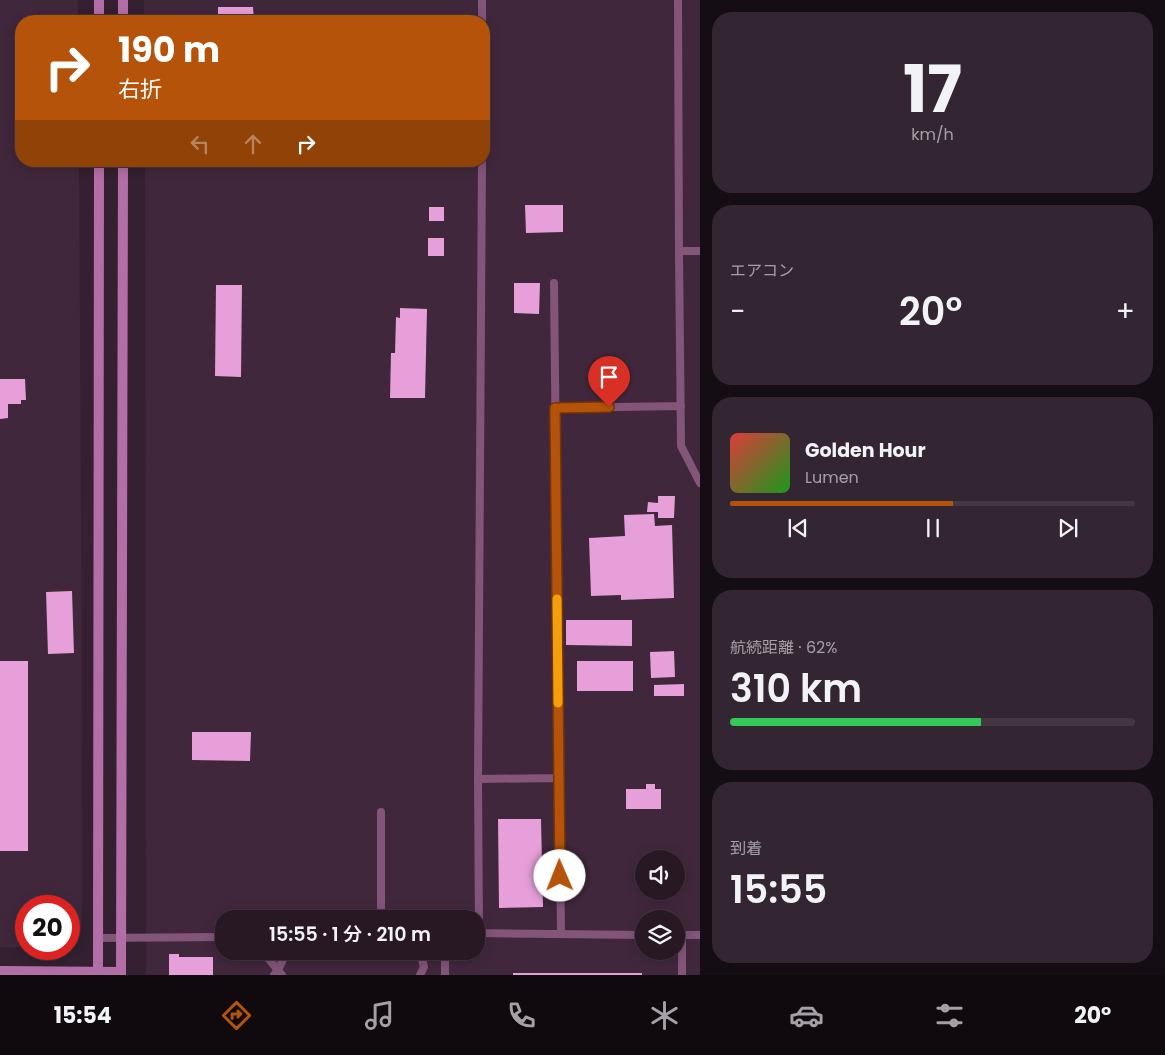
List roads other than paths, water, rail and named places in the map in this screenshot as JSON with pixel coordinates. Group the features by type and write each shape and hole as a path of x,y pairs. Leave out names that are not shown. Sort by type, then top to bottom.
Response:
{"street":[{"path":"99,0 99,15"},
{"path":"123,0 123,15"},
{"path":"98,973 99,167"},
{"path":"0,972 121,973 123,167"}],"lane":[{"path":"482,0 482,15"},
{"path":"678,0 681,446 700,483"},
{"path":"478,910 482,167"},
{"path":"679,251 700,251"},
{"path":"554,283 561,934"},
{"path":"555,408 681,406"},
{"path":"478,779 559,778"},
{"path":"381,812 381,910"},
{"path":"485,934 635,935"},
{"path":"685,935 700,935"},
{"path":"98,938 215,937"},
{"path":"269,960 278,973"},
{"path":"278,973 283,960"},
{"path":"420,975 424,966 422,960"},
{"path":"445,975 446,960"},
{"path":"681,960 682,975"}]}
